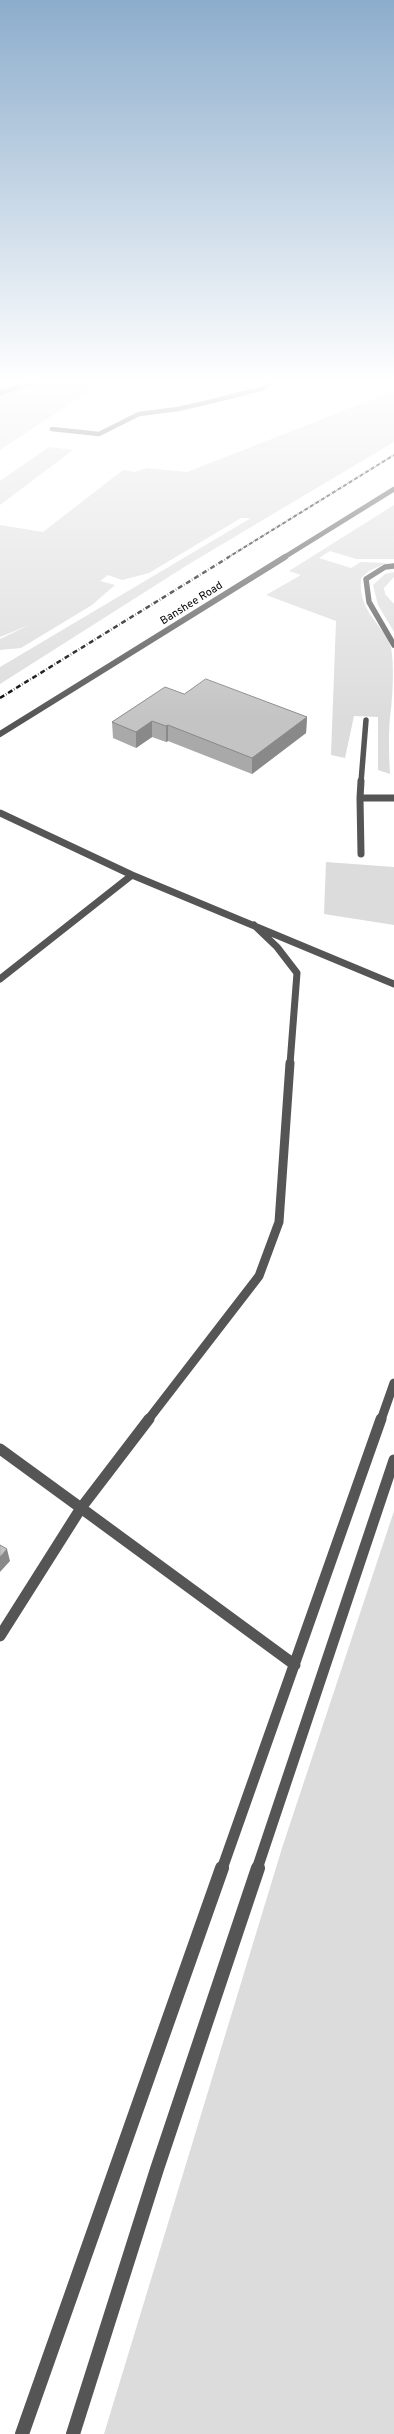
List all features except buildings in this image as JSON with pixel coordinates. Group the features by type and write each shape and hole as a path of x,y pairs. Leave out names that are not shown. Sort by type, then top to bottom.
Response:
{"street":[{"name":"Banshee Road","path":"0,734 387,494"}],"lane":[{"path":"394,566 385,567 366,579 369,602 394,645"},
{"path":"361,854 360,798 366,720"},
{"path":"360,798 394,798"},
{"path":"0,812 132,875 394,984"},
{"path":"0,979 132,875"},
{"path":"0,1636 81,1508 259,1276 279,1222 297,973 277,947 254,925"},
{"path":"22,2434 394,1383"},
{"path":"0,1449 295,1665"},
{"path":"73,2434 157,2169 394,1460"}],"shaded area":[{"path":"0,494 15,494 0,505"},
{"path":"93,494 307,494 189,564 0,684 0,667 251,518 241,518 149,573 122,580 108,575 100,581 115,585 92,605 21,648 0,650 0,639 29,625 0,637 0,525 43,532"},
{"path":"394,505 394,559 356,559 330,551 319,558 351,568 361,562 386,563 369,571 361,578 361,590 367,609 391,647 393,678 389,733 390,774 378,770 378,717 354,716 345,758 331,755 336,621 266,595 301,575 289,571"},
{"path":"394,572 394,577 384,588 385,594 394,604 394,632 378,605 373,585 385,574"},
{"path":"326,862 394,867 394,925 324,914"},
{"path":"394,1511 394,2434 104,2434 282,1848"}],"railway":[{"path":"227,558 331,494"},
{"path":"0,698 229,557"}]}
